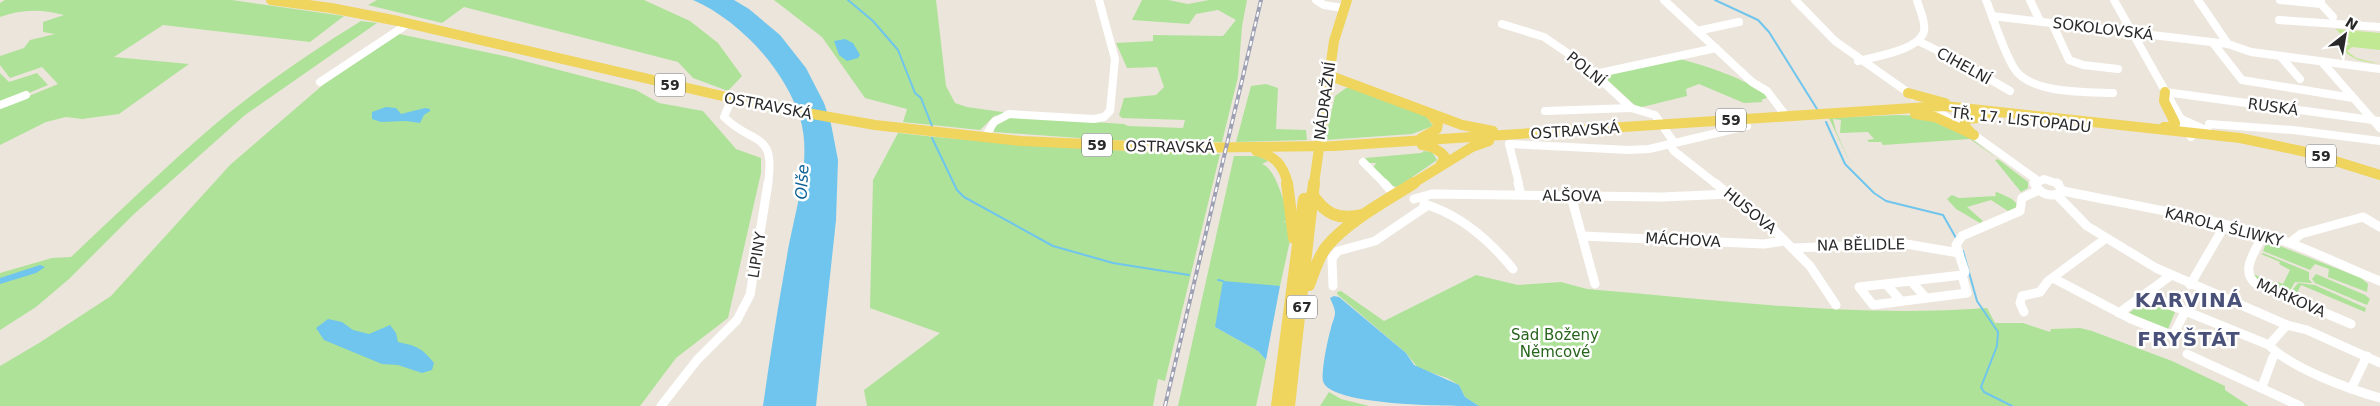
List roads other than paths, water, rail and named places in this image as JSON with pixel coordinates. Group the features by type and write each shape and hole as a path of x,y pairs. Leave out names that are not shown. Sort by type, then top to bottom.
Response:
{"main road":[{"name":"OSTRAVSKÁ","path":"271,0 378,16 734,100 867,124 984,138 1116,146 1211,148 1334,146 1932,108"},
{"name":"NÁDRAŽNÍ","path":"1309,199 1324,111 1330,59 1345,4"},
{"path":"1330,59 1341,76 1360,86"},
{"path":"1328,75 1470,128 1529,134"},
{"name":"67","path":"1289,406 1301,321 1309,199 1325,82 1328,75"},
{"path":"1324,111 1336,90 1348,86 1360,86"},
{"path":"1893,110 1909,101 1908,95 1904,90"},
{"path":"1904,90 1938,102 1986,113"},
{"path":"2161,128 2170,127 2175,123 2164,101 2165,92"},
{"name":"TŘ. 17. LISTOPADU","path":"1932,108 1952,113 1986,113 2086,120 2161,128 2289,154 2380,182"},
{"path":"1409,142 1437,130 1438,122 1427,112"},
{"path":"1860,112 1932,116 1974,135"},
{"path":"1974,135 1964,125 1965,121 1986,113"},
{"name":"TŘ. 17. LISTOPADU","path":"1986,113 2262,142 2306,152 2380,175"},
{"path":"1301,321 1308,287 1319,259 1331,243 1352,224 1474,146 1517,134"},
{"path":"1392,143 1436,148 1445,158 1440,166"},
{"path":"1245,148 1274,157 1281,165 1291,211 1295,257"},
{"path":"1309,199 1332,216 1346,218 1365,214"},
{"path":"1309,199 1332,220 1352,224"},
{"name":"67","path":"1277,406 1295,257 1309,199"}],"street":[{"path":"984,138 992,121 1000,116 1009,114 1094,119 1104,117 1110,111 1114,60 1098,0"},
{"name":"NÁDRAŽNÍ","path":"1316,0 1324,5 1345,4"},
{"path":"1664,0 1752,82 1767,91 1786,116"},
{"path":"1796,0 1807,15 1858,61 1974,135 2037,180 2053,181 2060,193 2087,226 2105,239 2170,276 2287,325 2308,330 2380,363"},
{"name":"CIHELNÍ","path":"1858,61 1907,47 1918,41 1923,35 1924,27 1916,0"},
{"path":"1986,0 2015,70 2021,76 2042,86 2059,90 2113,93"},
{"path":"2030,0 2040,21"},
{"path":"2114,0 2189,134"},
{"path":"2198,0 2228,44"},
{"path":"2280,0 2321,2 2333,17"},
{"name":"SOKOLOVSKÁ","path":"1992,16 2228,44 2251,52 2380,69"},
{"path":"2278,20 2380,27"},
{"path":"1697,31 1739,22"},
{"path":"320,82 409,23"},
{"path":"2052,23 2069,60 2082,65 2118,69"},
{"name":"POLNÍ","path":"1502,24 1544,37 1595,74 1632,108 1655,115 1663,124"},
{"name":"CIHELNÍ","path":"1918,41 1957,60 2010,90"},
{"path":"2213,43 2242,80 2353,98"},
{"path":"1595,74 1716,48"},
{"path":"2280,56 2300,79"},
{"path":"2322,62 2353,98 2376,120 2380,128"},
{"name":"RUSKÁ","path":"2165,92 2376,120"},
{"path":"0,105 26,95"},
{"name":"LIPINY","path":"661,406 697,360 737,320 750,295 771,164 767,148 763,143 730,125 724,117 729,105 734,100"},
{"path":"1545,111 1632,108"},
{"path":"2178,116 2199,129 2262,142"},
{"name":"HUSOVA","path":"1663,124 1673,141 1670,145 1684,161 1730,194 1773,229 1810,266 1836,305"},
{"path":"2210,124 2293,130 2380,141"},
{"name":"OSTRAVSKÁ","path":"1521,195 1510,144 1629,150 1670,145 1748,126"},
{"path":"1363,162 1398,193 1428,206 1441,209 1493,245 1514,269"},
{"path":"2037,180 2034,184 2039,190"},
{"path":"1963,274 1859,287 1872,305 1967,293 1959,253 1956,245 1962,236 2020,211 2022,198 2039,190 2060,193"},
{"name":"KAROLA ŚLIWKY","path":"2060,193 2225,225 2263,235 2290,244 2380,281"},
{"name":"ALŠOVA","path":"1414,199 1432,194 1662,198 1730,194"},
{"path":"1571,196 1595,284"},
{"path":"1333,286 1332,258 1338,251 1375,241 1402,220 1428,206"},
{"path":"2290,244 2301,234 2363,217 2380,227"},
{"path":"2190,285 2225,225"},
{"name":"MARKOVA","path":"2263,235 2247,270 2249,278 2255,283 2350,324"},
{"name":"MÁCHOVA","path":"1582,236 1764,244 1784,241"},
{"path":"2024,312 2020,303 2022,296 2040,292 2053,278 2105,239"},
{"name":"NA BĚLIDLE","path":"1793,248 1906,244 1959,253"},
{"path":"2119,313 2170,276"},
{"path":"2053,278 2119,313 2169,334 2174,333 2185,312"},
{"path":"1911,281 1926,298"},
{"path":"1886,284 1901,301"},
{"path":"2146,295 2269,345 2277,354 2351,389 2380,398"},
{"path":"2269,345 2287,325"},
{"path":"2187,354 2300,406"},
{"path":"2262,387 2273,356 2277,354"},
{"path":"2351,389 2367,356"}],"water":[{"name":"Olše","path":"693,0 734,0 749,9 780,35 806,68 824,103 831,124 838,160 836,220 816,406 763,406 780,294 801,187 804,152 800,118 783,82 772,64 758,48 727,20"},
{"path":"845,39 853,43 860,55 858,58 847,61 839,55 834,41"},
{"path":"386,107 396,108 401,114 425,108 430,109 430,111 424,115 420,123 406,121 381,122 372,119 372,112"},
{"path":"40,265 45,267 36,273 0,284 0,278"},
{"path":"1223,281 1280,286 1266,360 1258,351 1215,327"},
{"path":"1334,296 1339,297 1406,353 1414,365 1459,385 1465,397 1479,406 1392,403 1367,400 1330,389 1323,381 1323,376 1324,362 1335,315 1330,298"},
{"path":"328,319 342,322 353,330 369,334 390,325 396,333 398,342 419,348 430,358 434,363 432,370 422,373 398,365 382,364 324,340 316,328"}],"waterway":[{"path":"848,0 873,21 898,50 915,93 921,98 932,126"},
{"path":"1715,0 1758,20 1769,32 1817,109"},
{"path":"1826,122 1845,164 1874,193 1886,201 1943,215 1956,238"},
{"path":"932,138 957,190 964,197 1053,246 1113,263 1189,275"},
{"path":"1963,251 1977,301 1998,332 1997,346 1981,387 1984,392 2012,406"},
{"path":"1218,280 1223,281"}],"railway":[{"path":"1165,406 1261,0"}],"district":[{"name":"KARVINÁ","path":"2189,300"},
{"name":"FRYŠTÁT","path":"2189,339"}],"park label":[{"name":"Sad Boženy Němcové","path":"1555,344"}]}
